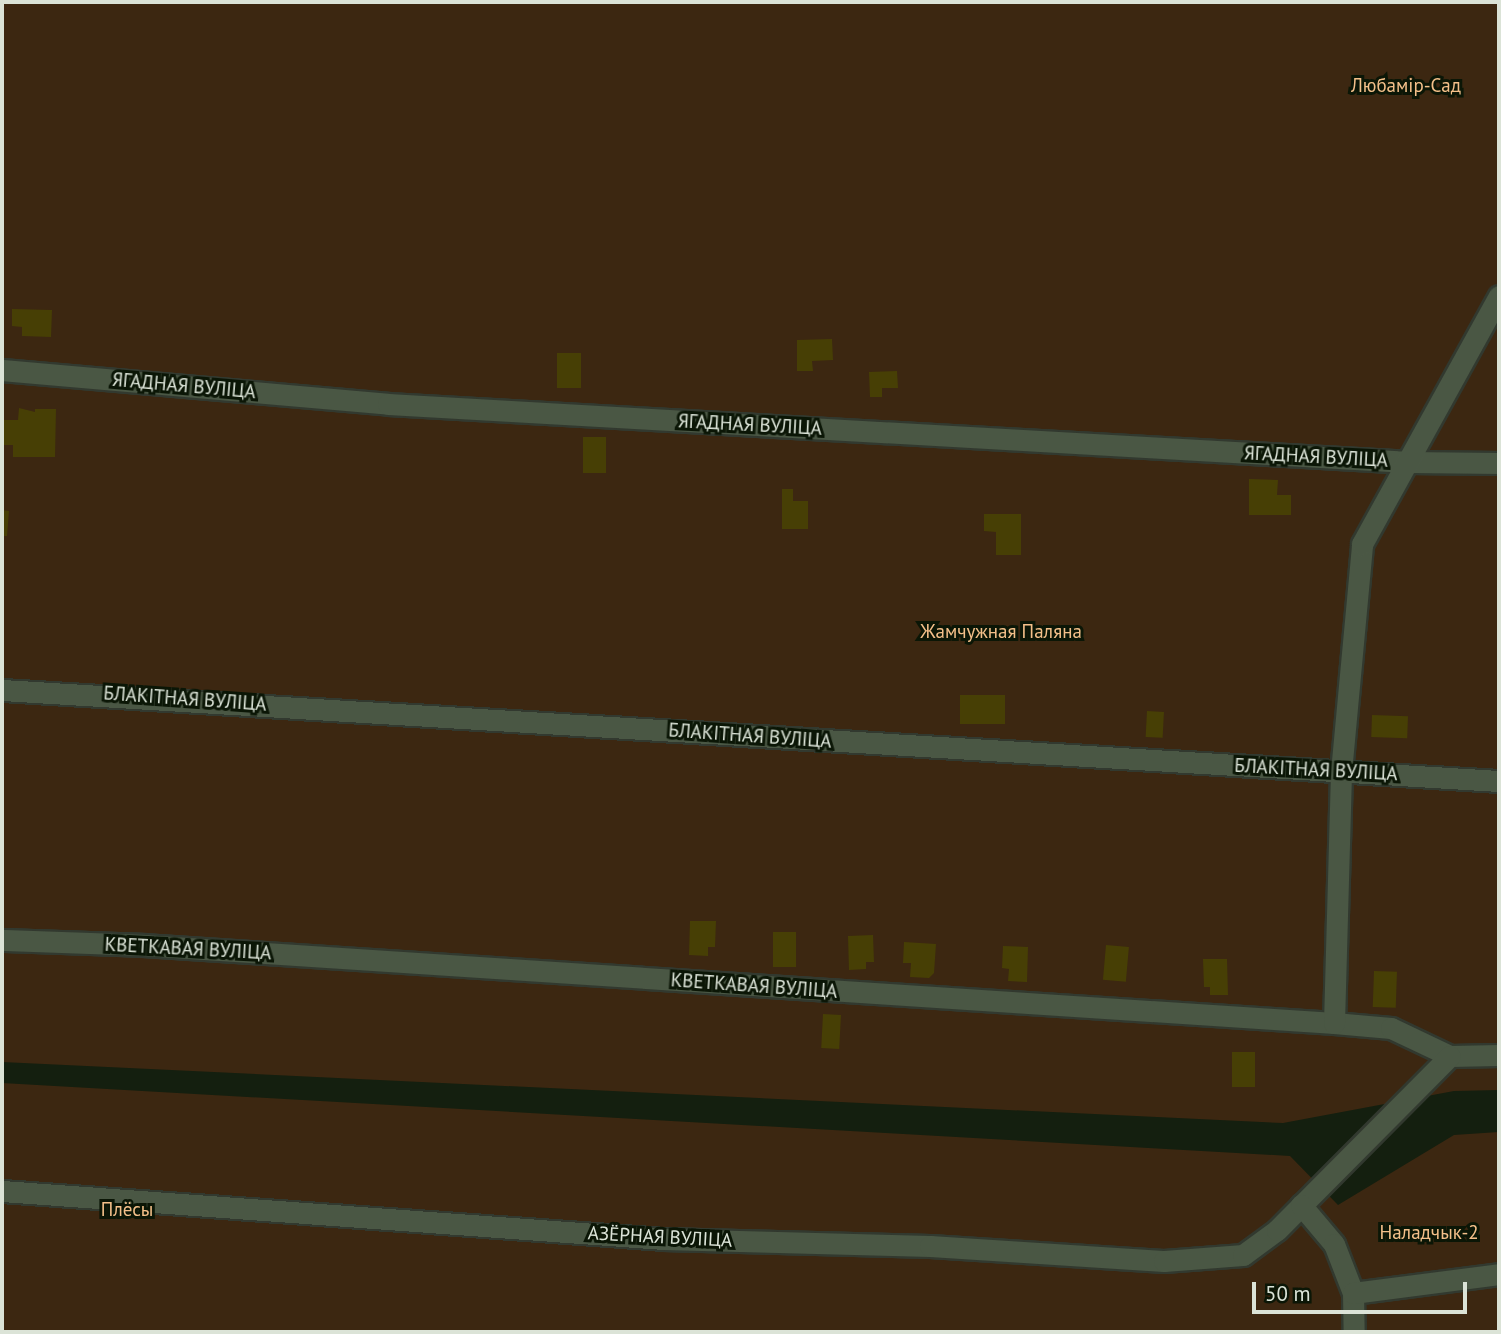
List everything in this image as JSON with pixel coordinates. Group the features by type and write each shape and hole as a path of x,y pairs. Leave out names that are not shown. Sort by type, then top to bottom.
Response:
{"street":[{"path":"1334,1023 1341,772 1362,544 1499,296"},
{"name":"ЯГАДНАЯ ВУЛІЦА","path":"2,370 388,404 1408,462 1499,463"},
{"name":"БЛАКІТНАЯ ВУЛІЦА","path":"2,690 1499,781"},
{"name":"КВЕТКАВАЯ ВУЛІЦА","path":"2,940 143,945 1334,1023 1391,1028 1450,1056 1499,1055"},
{"name":"АЗЁРНАЯ ВУЛІЦА","path":"2,1191 663,1239 930,1246 1164,1261 1243,1255 1301,1205 1450,1056"},
{"path":"1301,1205 1334,1244 1353,1293 1354,1332"},
{"path":"1353,1293 1499,1273"}],"green space":[{"name":"Жамчужная Паляна","path":"2,2 1499,2 1499,1090 1454,1091 1283,1123 2,1062"},
{"name":"Плёсы","path":"2,1083 1290,1156 1338,1205 1454,1135 1499,1132 1499,1332 2,1332"}],"building":[{"path":"12,309 52,310 51,337 22,336 22,327 12,326"},
{"path":"832,339 833,360 812,361 813,371 797,371 797,340"},
{"path":"557,353 581,353 581,388 557,388"},
{"path":"897,371 898,388 882,388 882,397 870,397 869,372"},
{"path":"19,408 35,412 35,409 56,409 55,457 13,457 13,445 2,445 2,420 18,420"},
{"path":"583,437 606,437 606,473 583,473"},
{"path":"1249,479 1278,480 1277,495 1291,495 1291,515 1249,515"},
{"path":"782,489 793,489 793,501 808,501 808,529 782,529"},
{"path":"2,510 9,511 7,536 2,536"},
{"path":"984,514 1021,514 1021,555 996,555 996,532 984,531"},
{"path":"960,695 1005,695 1005,724 960,724"},
{"path":"1147,711 1164,712 1163,738 1146,737"},
{"path":"1372,715 1408,716 1407,738 1371,737"},
{"path":"690,921 716,921 715,947 708,947 708,956 689,955"},
{"path":"773,932 796,932 796,967 773,967"},
{"path":"873,935 874,962 866,962 866,969 849,970 848,936"},
{"path":"904,942 936,944 934,973 929,978 910,977 911,963 903,963"},
{"path":"1106,945 1129,947 1126,982 1103,980"},
{"path":"1003,946 1028,947 1027,982 1008,981 1009,969 1002,968"},
{"path":"1203,959 1227,959 1228,995 1210,995 1210,987 1204,987"},
{"path":"1374,971 1397,972 1396,1008 1373,1007"},
{"path":"823,1014 841,1015 839,1049 821,1048"},
{"path":"1232,1052 1255,1052 1255,1087 1232,1087"}],"park label":[{"name":"Любамір-Сад","path":"1406,86"},
{"name":"Наладчык-2","path":"1429,1233"}]}
